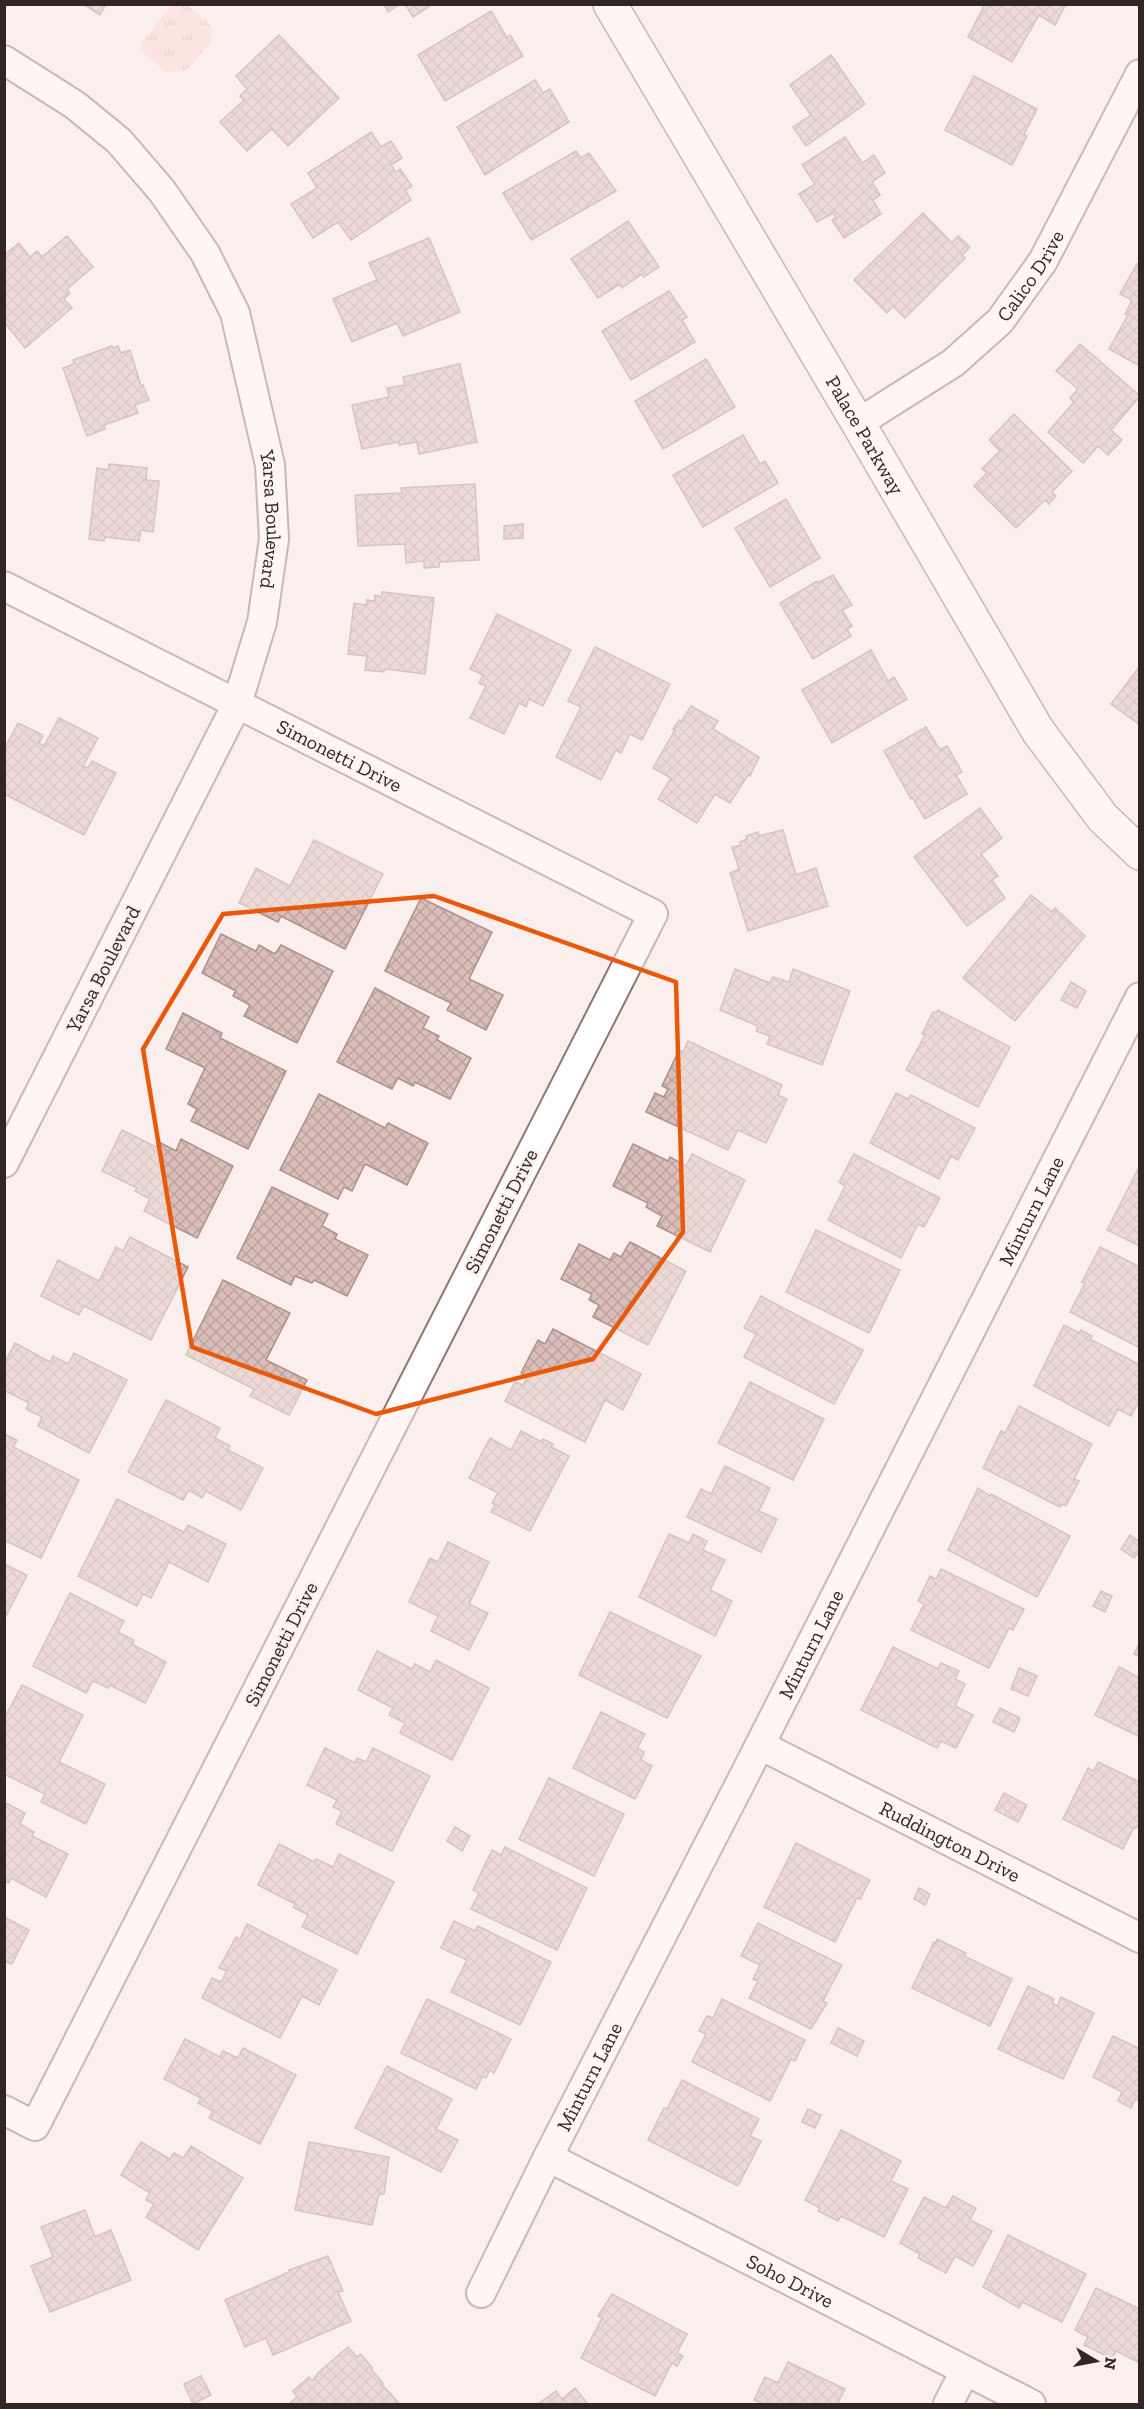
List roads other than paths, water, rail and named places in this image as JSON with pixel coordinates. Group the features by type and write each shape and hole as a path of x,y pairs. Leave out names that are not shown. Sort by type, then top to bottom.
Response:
{"street":[{"name":"Palace Parkway","path":"610,4 1038,732 1103,818 1140,853"},
{"name":"Yarsa Boulevard","path":"4,60 75,105 118,141 162,191 206,253 235,313 270,465 274,539 262,622 237,704 4,1163"},
{"name":"Calico Drive","path":"858,423 952,363 1000,321 1043,261 1140,74"},
{"name":"Simonetti Drive","path":"4,586 653,914 35,2126 4,2110"},
{"name":"Minturn Lane","path":"481,2292 1140,997"},
{"name":"Ruddington Drive","path":"760,1744 1140,1938"},
{"name":"Soho Drive","path":"548,2157 1031,2404"},
{"path":"948,2404 965,2372"}]}
